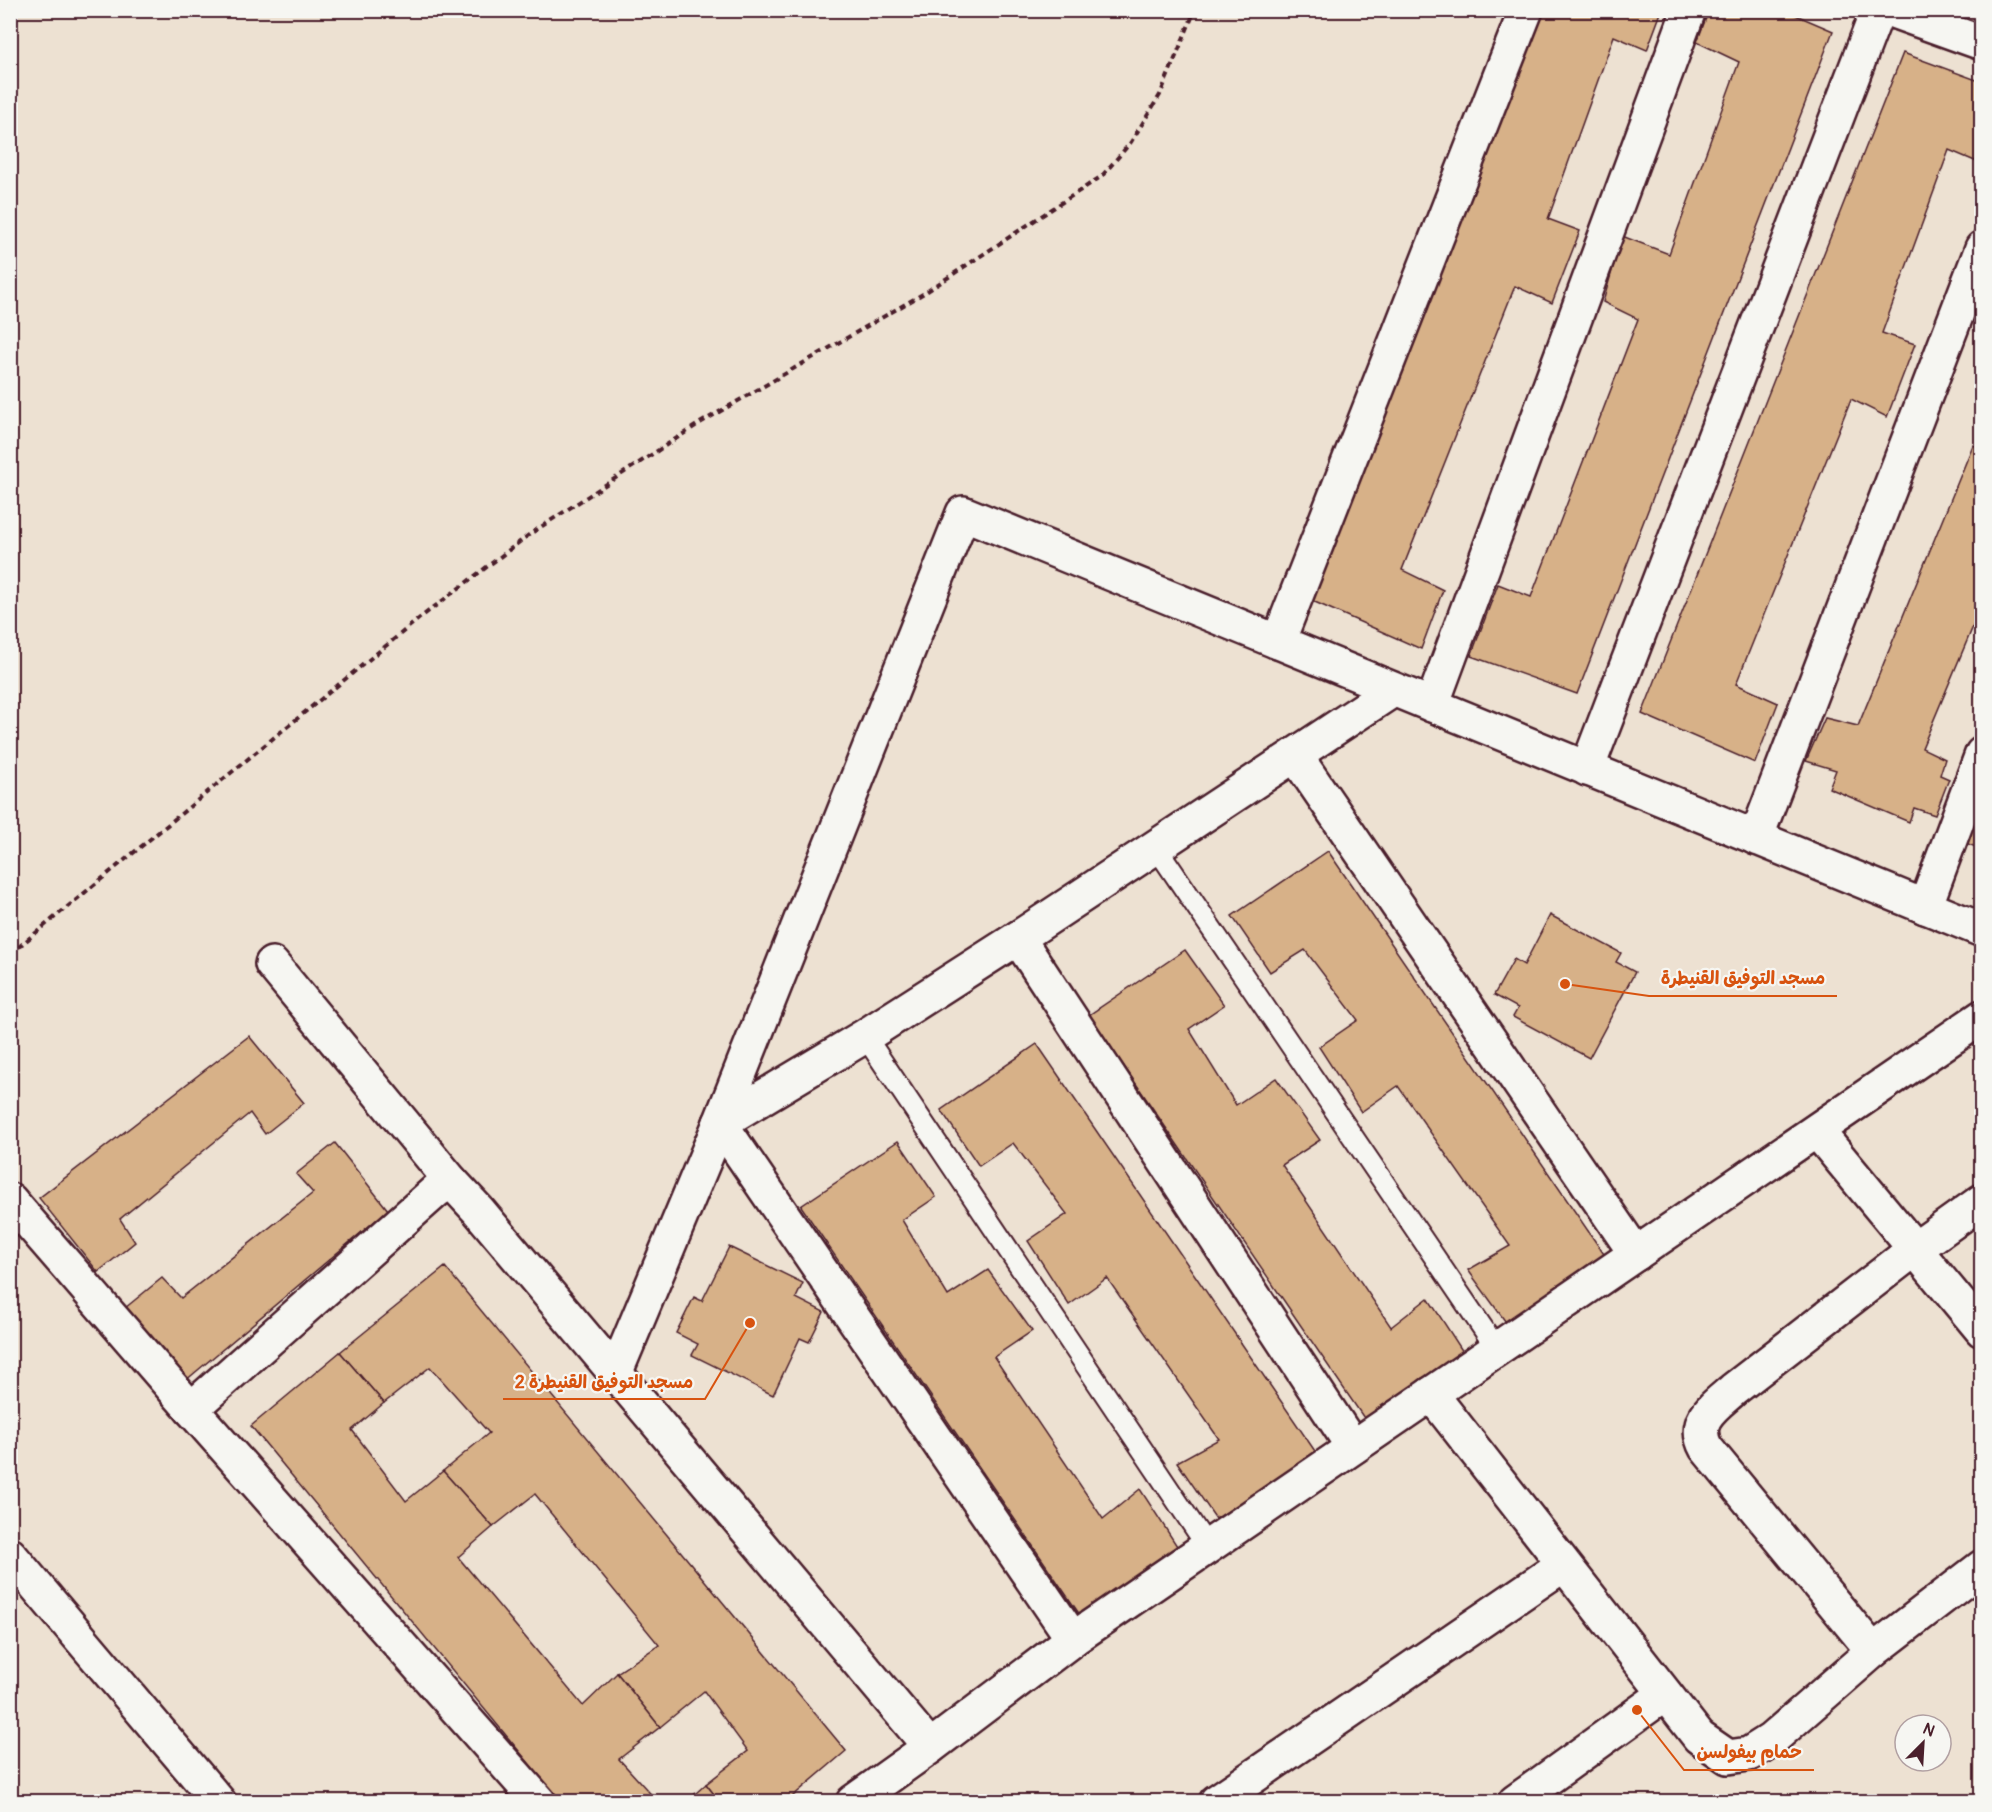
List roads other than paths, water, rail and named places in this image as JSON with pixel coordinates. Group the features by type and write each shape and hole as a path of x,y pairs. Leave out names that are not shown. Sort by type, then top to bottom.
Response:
{"street":[{"path":"1278,642 1526,10"},
{"path":"1432,705 1689,10"},
{"path":"1587,769 1878,10"},
{"path":"1890,10 1982,43"},
{"path":"1756,838 1982,248"},
{"path":"615,1374 720,1123 963,513 1982,930"},
{"path":"720,1123 865,1036 1018,938 1393,690"},
{"path":"1925,907 1982,754"},
{"path":"1295,755 1636,1254"},
{"path":"1018,938 1353,1447"},
{"path":"272,964 451,1181 478,1210 930,1747"},
{"path":"871,1797 930,1747 1073,1639 1982,1017"},
{"path":"720,1123 1073,1639"},
{"path":"1818,1131 1982,1329"},
{"path":"191,1409 431,1196 451,1181"},
{"path":"10,1200 191,1409 539,1802"},
{"path":"1873,1652 1706,1448 1701,1439 1700,1430 1712,1409 1734,1389 1915,1249 1982,1201"},
{"path":"1431,1394 1700,1737 1728,1757 1749,1754 1771,1740 1873,1652 1982,1567"},
{"path":"10,1555 219,1802"},
{"path":"1216,1802 1563,1565"},
{"path":"1515,1802 1665,1694"}],"lane":[{"path":"1156,847 1497,1348"},
{"path":"865,1036 1207,1546"}],"place":[{"name":"مسجد التوفيق القنيطرة","path":"1565,984"},
{"name":"2 مسجد التوفيق القنيطرة","path":"750,1323"},
{"name":"حمام بيفولسن","path":"1637,1710"}]}
